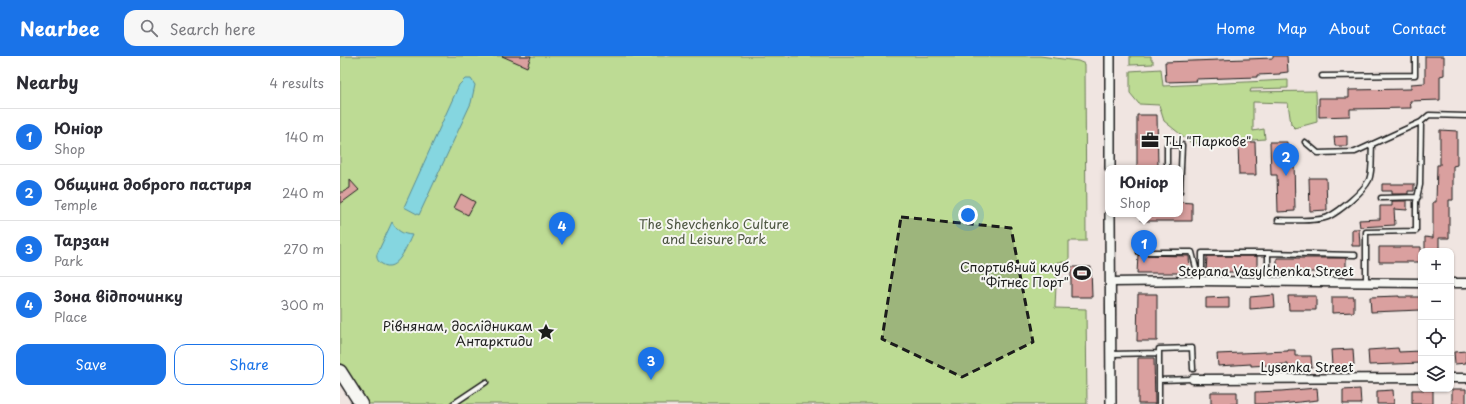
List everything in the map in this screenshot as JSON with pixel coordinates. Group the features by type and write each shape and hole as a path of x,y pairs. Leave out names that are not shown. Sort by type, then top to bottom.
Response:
{"main road":[{"path":"340,371 361,404"}],"street":[{"path":"1110,56 1110,165"},
{"path":"1110,217 1111,404"},
{"name":"Stepana Vasylchenka Street","path":"1111,282 1199,278 1268,282 1418,283"},
{"path":"1454,283 1466,284"},
{"name":"Lysenka Street","path":"1193,379 1418,378"},
{"path":"1454,378 1466,378"}],"lane":[{"path":"1322,76 1415,75 1415,56"},
{"path":"1305,142 1318,153 1355,152 1372,146 1421,122 1429,115 1466,116"},
{"path":"1366,282 1366,232 1416,231 1420,185 1421,122"},
{"path":"1167,165 1168,145 1182,145 1181,165"},
{"path":"1278,220 1327,218 1344,206 1356,196 1368,180 1371,172 1372,146"},
{"path":"1381,198 1418,197"},
{"path":"1139,252 1192,252 1199,278"},
{"path":"1199,278 1202,268 1202,253 1355,255"},
{"path":"1268,253 1268,282"},
{"path":"1159,404 1159,349 1192,348 1193,369"},
{"path":"1111,354 1158,353"},
{"path":"1159,380 1193,379"},
{"path":"453,404 486,382"}],"highlighted area":[{"path":"901,217 1011,228 1033,342 962,377 882,339"}],"green space":[{"name":"The Shevchenko Culture and Leisure Park","path":"340,56 1040,56 1078,61 1085,64 1086,241 1069,241 1069,262 1057,262 1055,308 1086,309 1087,404 361,404 340,371"},
{"path":"1130,56 1151,56 1153,64 1130,65"},
{"path":"1161,69 1163,86 1288,80 1288,88 1251,89 1250,92 1316,91 1317,122 1295,128 1291,124 1288,103 1253,102 1253,131 1264,129 1265,139 1204,144 1190,142 1164,121 1159,105 1139,104 1130,93 1130,71"}],"water":[{"path":"465,79 471,79 475,85 471,103 419,215 404,207 459,85"},
{"path":"392,222 400,232 412,235 397,262 387,266 379,262 377,254"}],"building":[{"path":"502,56 531,56 527,67"},
{"path":"1273,56 1287,56 1288,72 1280,74 1257,75 1257,77 1196,79 1197,81 1166,82 1165,62 1273,58"},
{"path":"1425,56 1444,56 1444,75 1440,76 1440,100 1410,101 1411,108 1350,109 1350,116 1319,117 1319,98 1349,98 1349,90 1411,89 1411,84 1425,83"},
{"path":"1137,115 1157,115 1158,165 1137,165"},
{"path":"1440,130 1457,131 1457,165 1453,166 1453,200 1449,200 1449,238 1439,238 1439,248 1425,248 1425,237 1433,238 1433,202 1436,202 1437,165 1440,165"},
{"path":"1347,136 1347,146 1335,146 1334,137"},
{"path":"1238,142 1255,142 1256,175 1239,175"},
{"path":"1270,142 1287,142 1287,159 1294,159 1295,211 1278,212 1277,175 1271,175"},
{"path":"1309,178 1326,178 1327,210 1310,211"},
{"path":"350,180 359,190 340,204 340,192 350,188"},
{"path":"1382,184 1414,184 1414,191 1408,191 1408,194 1392,194 1392,191 1382,191"},
{"path":"461,194 475,202 468,215 454,208"},
{"path":"1392,201 1407,201 1407,210 1394,209 1395,225 1360,227 1359,220 1380,219 1380,206 1392,206"},
{"path":"1183,202 1192,203 1192,221 1141,221 1141,217 1183,217"},
{"path":"1352,229 1359,229 1360,246 1352,246"},
{"path":"1379,247 1421,247 1418,248 1418,262 1379,262"},
{"path":"1138,255 1189,256 1190,273 1137,273"},
{"path":"1207,256 1257,256 1257,272 1206,272"},
{"path":"1277,258 1346,258 1346,272 1277,272"},
{"path":"1071,267 1091,267 1092,297 1071,297"},
{"path":"1138,294 1157,294 1157,341 1137,341"},
{"path":"1274,295 1275,307 1250,309 1250,297"},
{"path":"1288,296 1316,296 1316,310 1289,310"},
{"path":"1229,297 1229,308 1206,308 1206,298"},
{"path":"1332,297 1354,297 1354,312 1332,313"},
{"path":"1370,297 1418,297 1418,310 1371,312"},
{"path":"1398,348 1399,352 1418,351 1418,363 1369,365 1368,350"},
{"path":"1353,349 1354,365 1332,366 1331,350"},
{"path":"1295,350 1295,356 1311,356 1312,367 1288,368 1288,364 1218,366 1217,354"},
{"path":"1466,351 1466,363 1455,364 1454,352"},
{"path":"1138,358 1154,358 1155,404 1138,404"},
{"path":"1317,388 1318,400 1281,404 1255,404 1255,392"},
{"path":"1360,389 1361,404 1343,404 1343,390"},
{"path":"1454,389 1466,389 1466,404 1452,404 1452,392 1454,392"},
{"path":"1393,390 1394,404 1377,404 1377,391"},
{"path":"1412,390 1418,390 1418,392 1433,392 1433,404 1412,404"},
{"path":"1211,392 1237,392 1237,404 1211,404"}],"place":[{"name":"ТЦ \"Паркове\"","path":"1150,140"},
{"name":"Община доброго пастиря","path":"1286,176"},
{"name":"Зона відпочинку","path":"562,245"},
{"name":"Юніор","path":"1144,263"},
{"name":"Спортивний клуб \"Фітнес Порт\"","path":"1082,273"},
{"name":"Рівнянам, дослідникам Антарктиди","path":"546,332"},
{"name":"Тарзан","path":"651,380"}]}
